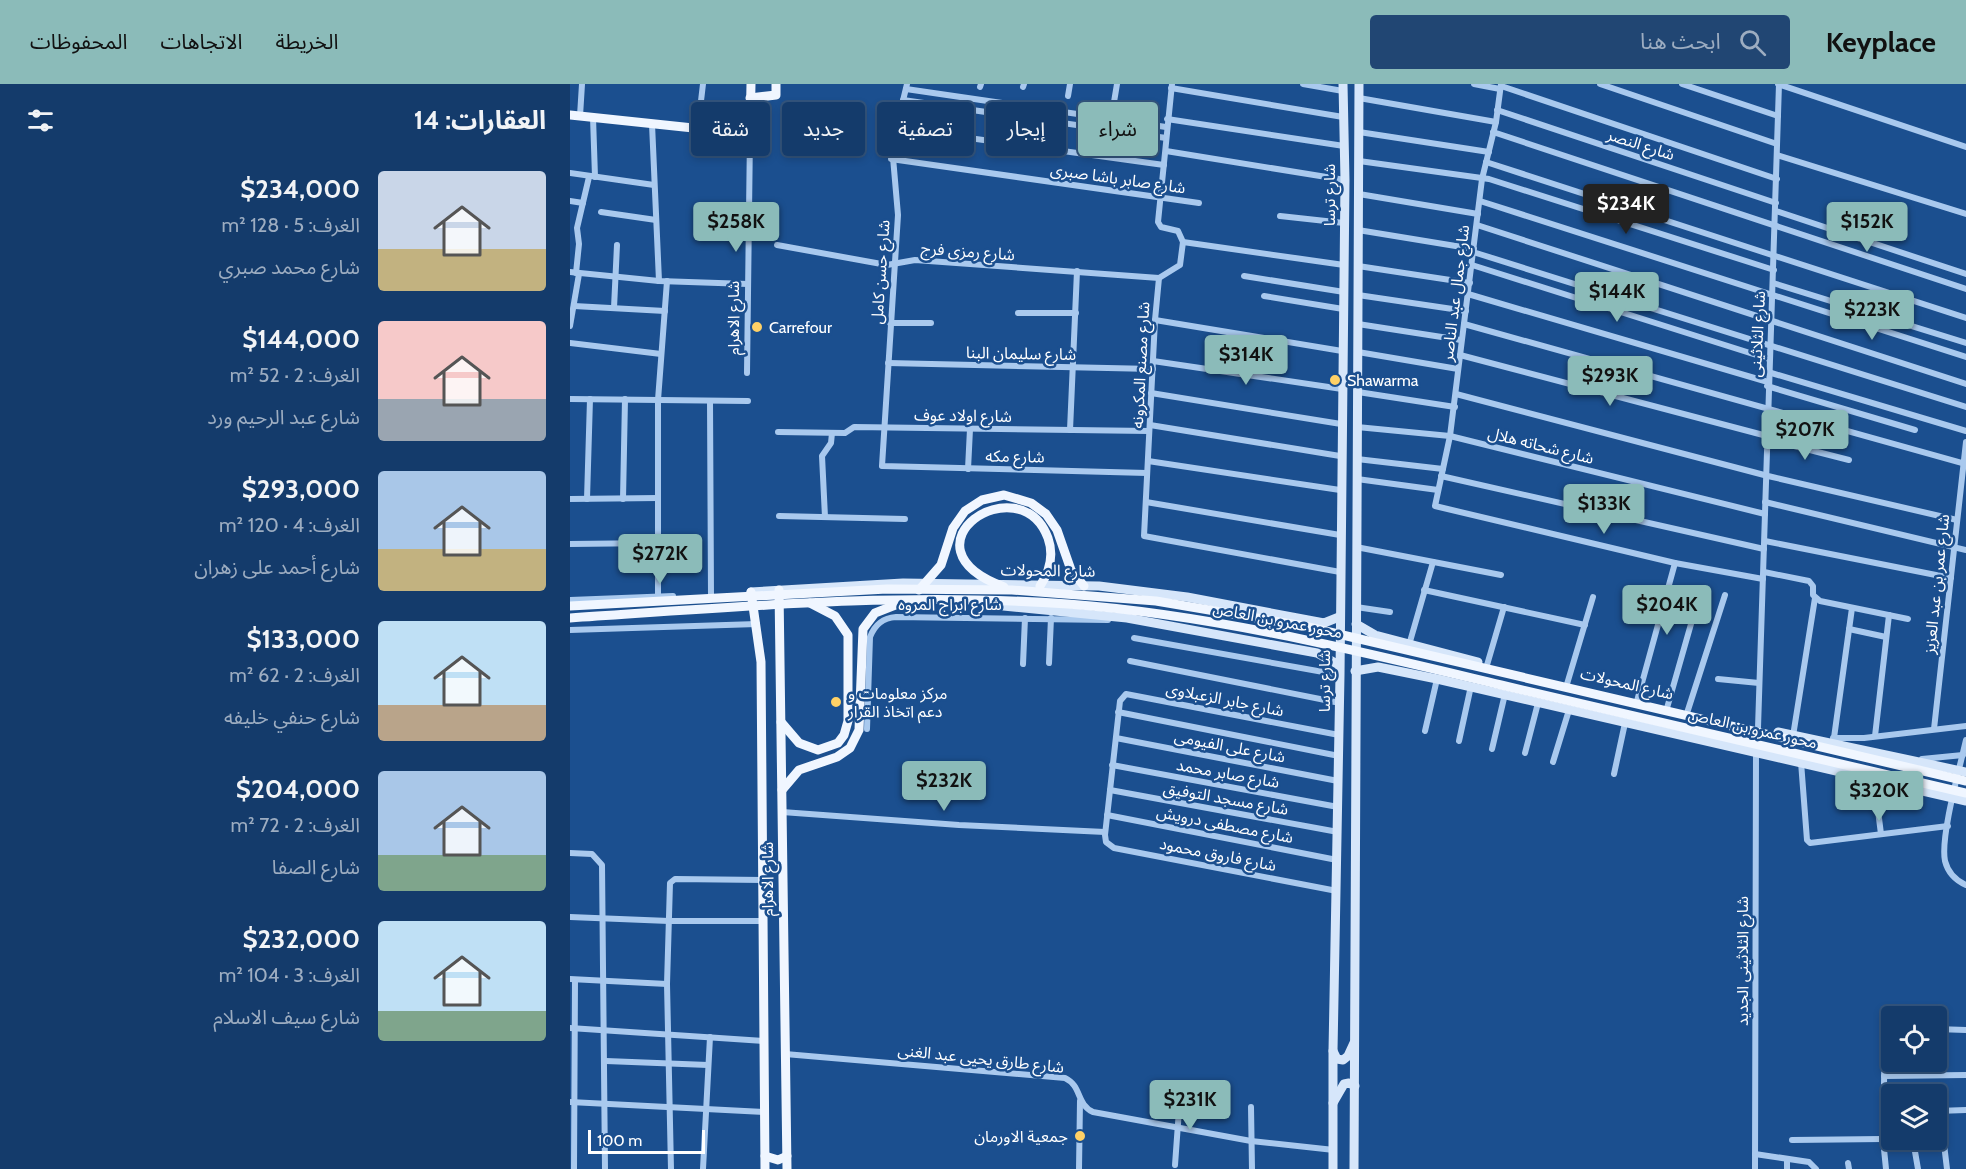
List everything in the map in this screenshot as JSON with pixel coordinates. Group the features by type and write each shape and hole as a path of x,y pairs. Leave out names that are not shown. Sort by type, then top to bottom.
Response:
{"main road":[{"name":"شارع الاهرام","path":"750,102 751,84"},
{"path":"750,98 776,95 776,84"},
{"path":"575,115 691,128"},
{"path":"919,590 941,565 953,528 965,511 982,500 1004,495 1031,503 1046,514 1057,530 1071,570 1084,586"},
{"path":"1012,590 973,572 962,555 960,542 964,530 972,519 986,511 1003,508 1016,509 1033,517 1042,526 1049,539 1051,553 1050,567 1040,586"},
{"name":"محور عمرو بن العاص","path":"570,606 887,589 1012,590 1156,601 1304,626 1966,781"},
{"name":"شارع الاهرام","path":"779,590 784,1054 788,1169"},
{"name":"شارع الاهرام","path":"752,592 761,662 765,1169"},
{"path":"782,790 799,770 837,757 850,748 859,730 863,629 876,613 911,599"},
{"name":"محور عمرو بن العاص","path":"570,618 808,602 911,599 1067,604 1154,613 1262,631 1379,655 1966,793"},
{"path":"781,722 788,733 799,743 818,750 838,743 847,726 850,651 846,629 832,614 808,602"},
{"path":"765,1156 778,1160 787,1155"}],"street":[{"path":"575,115 582,84"},
{"path":"701,101 703,84"},
{"path":"1068,96 1070,84"},
{"path":"1114,102 1117,84"},
{"path":"1303,84 1343,87"},
{"name":"شارع ترسا","path":"1354,1169 1359,84"},
{"path":"1474,84 1501,86 1777,179"},
{"path":"1600,84 1778,144"},
{"path":"1682,84 1778,116"},
{"path":"1778,84 1966,147"},
{"name":"شارع الثلاثينى","path":"1758,728 1765,502 1768,476 1766,409 1776,228 1778,84"},
{"path":"906,86 1166,127"},
{"name":"شارع حسن كامل","path":"903,100 906,86"},
{"path":"1160,278 1180,265 1183,242 1178,231 1159,225 1171,86 1343,117"},
{"name":"شارع جمال عبد الناصر","path":"1501,86 1496,122 1482,179 1461,339 1455,407 1435,504 1437,508 1675,563"},
{"name":"شارع ترسا","path":"1333,1169 1340,703 1340,456 1344,292 1343,87"},
{"path":"1359,98 1496,122"},
{"path":"903,100 1166,138"},
{"name":"شارع النصر","path":"1497,110 1776,203"},
{"path":"570,326 579,244 573,230 592,177 593,117"},
{"path":"1167,119 1344,146"},
{"path":"652,124 659,281"},
{"path":"1359,132 1489,152"},
{"path":"1493,132 1776,228 1966,289"},
{"path":"974,139 1164,165"},
{"path":"1166,151 1344,180"},
{"path":"1777,155 1966,214"},
{"name":"شارع الاهرام","path":"747,373 750,156"},
{"name":"شارع حسن كامل","path":"882,466 898,215 891,156"},
{"name":"شارع صابر باشا صبرى","path":"891,159 1198,203"},
{"path":"1359,161 1482,179 1774,270"},
{"path":"1486,162 1966,318"},
{"path":"570,173 654,185"},
{"path":"1359,194 1478,214"},
{"path":"570,201 583,203"},
{"path":"1480,201 1966,357"},
{"path":"1776,211 1966,274"},
{"path":"602,212 656,220"},
{"path":"1280,216 1344,223"},
{"path":"1477,225 1966,384"},
{"path":"1358,230 1474,250 1966,407"},
{"path":"1183,242 1344,265"},
{"path":"614,308 617,245"},
{"name":"شارع رمزى فرج","path":"777,245 893,266 915,260 1160,278"},
{"path":"1472,265 1769,359"},
{"path":"1358,266 1470,283"},
{"path":"1070,430 1077,271"},
{"path":"575,273 659,281 748,284"},
{"path":"1244,276 1344,292"},
{"name":"شارع مصنع المكرونه","path":"1160,278 1155,320 1144,534 1148,538 1340,572"},
{"path":"658,597 658,400 667,281"},
{"path":"1773,283 1966,343"},
{"path":"1468,294 1915,430"},
{"path":"1358,295 1466,311"},
{"path":"1264,296 1343,309"},
{"path":"574,306 664,311"},
{"path":"1018,313 1076,313"},
{"path":"1155,320 1342,351"},
{"path":"890,322 931,323"},
{"path":"1358,324 1461,339"},
{"path":"1464,324 1965,464"},
{"path":"570,343 662,354"},
{"path":"1358,352 1458,369"},
{"path":"1460,356 1849,460"},
{"path":"1153,361 1342,389"},
{"name":"شارع سليمان البنا","path":"888,363 1153,369"},
{"path":"1768,372 1966,431"},
{"path":"1358,392 1455,407"},
{"path":"1151,393 1341,424"},
{"path":"1456,394 1768,476 1957,520"},
{"path":"570,399 748,401"},
{"path":"587,499 590,399"},
{"path":"623,499 625,399"},
{"path":"710,401 711,595"},
{"name":"شارع اولاد عوف","path":"778,432 845,433 854,426 1070,430 1150,428 1340,456"},
{"name":"شارع شحاته هلال","path":"1358,427 1450,436 1765,514"},
{"path":"968,469 970,429"},
{"path":"825,517 822,456 831,442 832,433"},
{"name":"شارع عمر بن عبد العزيز","path":"1934,729 1966,442"},
{"path":"1357,459 1442,473 1764,549"},
{"path":"1148,461 1340,490"},
{"name":"شارع مكه","path":"882,466 1147,473"},
{"path":"1357,479 1438,490"},
{"path":"570,499 658,498"},
{"path":"1146,502 1340,535"},
{"path":"1765,502 1954,549 1966,550"},
{"path":"778,516 905,519"},
{"path":"1765,541 1951,578"},
{"path":"570,544 658,543"},
{"path":"1356,547 1501,575"},
{"path":"1409,645 1433,561"},
{"path":"1637,701 1675,563 1809,581 1813,586 1815,598 1793,736"},
{"name":"شارع المحولات","path":"752,592 903,583 1084,586 1136,589 1320,622 1330,622 1339,617"},
{"path":"1667,708 1701,589"},
{"path":"1425,590 1585,625"},
{"path":"570,600 752,592"},
{"path":"1688,713 1725,595"},
{"path":"1567,684 1593,597"},
{"path":"1815,598 1908,620"},
{"path":"780,608 890,603 990,604 1132,619 1317,653 1340,670"},
{"path":"1356,607 1390,612"},
{"path":"1487,665 1504,607"},
{"path":"1852,608 1833,741 1966,726"},
{"path":"1875,736 1889,615"},
{"name":"شارع ابراج المروه","path":"867,729 870,637 877,624 896,617 1132,619"},
{"path":"1023,664 1025,618"},
{"path":"1049,663 1051,618"},
{"path":"1317,653 1324,641 1320,622"},
{"path":"570,630 757,624"},
{"name":"شارع المحولات","path":"1356,624 1382,637 1487,665 1688,713 1793,736 1833,741 1851,749 1963,771"},
{"path":"1849,629 1886,637"},
{"path":"1378,667 1374,661 1372,649 1382,637"},
{"path":"1134,638 1340,670"},
{"path":"1130,661 1340,703"},
{"path":"1355,671 1378,667 1472,686 1966,801"},
{"path":"1425,731 1437,679"},
{"path":"1718,679 1759,683"},
{"path":"1459,741 1472,686"},
{"name":"شارع جابر الزعبلاوى","path":"1119,712 1120,699 1128,694 1339,735"},
{"path":"1492,749 1505,694"},
{"path":"1525,753 1538,703"},
{"path":"1553,762 1569,710"},
{"path":"782,812 959,825 1105,832 1119,712 1339,756"},
{"path":"1614,774 1625,723"},
{"name":"شارع على الفيومى","path":"1116,738 1338,781"},
{"path":"1966,740 1963,771 1953,797 1944,855 1947,868 1955,878 1966,885"},
{"path":"1847,773 1851,749"},
{"name":"شارع الثلاثينى الجديد","path":"1755,1169 1756,753"},
{"path":"1922,759 1963,755"},
{"path":"1801,762 1809,842 1948,826"},
{"name":"شارع صابر محمد","path":"1113,765 1338,807"},
{"path":"1874,779 1881,834"},
{"name":"شارع مسجد التوفيق","path":"1110,790 1338,832"},
{"name":"شارع مصطفى درويش","path":"1107,814 1337,860"},
{"name":"شارع فاروق محمود","path":"1105,832 1106,842 1114,848 1337,891"},
{"path":"570,853 587,852 600,861 605,981 605,1169"},
{"path":"670,1169 667,984 670,887 673,879 762,880"},
{"path":"570,917 669,921 763,921"},
{"path":"574,1169 572,979 667,984"},
{"path":"572,1028 764,1041"},
{"path":"1947,1029 1966,1030"},
{"path":"703,1169 710,1037"},
{"path":"1333,1051 1337,1059 1346,1059 1356,1039"},
{"name":"شارع طارق يحيى عبد الغنى","path":"784,1054 1065,1078 1076,1086 1085,1108 1093,1112 1251,1141 1334,1150"},
{"path":"606,1061 708,1065"},
{"path":"1884,1072 1884,1084"},
{"path":"1884,1076 1966,1075"},
{"path":"1333,1104 1344,1084 1349,1083 1355,1086"},
{"path":"1175,1165 1180,1096"},
{"path":"1079,1169 1080,1100"},
{"path":"572,1102 766,1112"},
{"path":"1251,1107 1252,1169"},
{"path":"1947,1111 1966,1110"},
{"path":"1792,1140 1881,1139"},
{"path":"1884,1150 1886,1169"},
{"path":"1915,1150 1918,1169"},
{"path":"1944,1150 1947,1169"},
{"path":"1755,1154 1809,1162 1816,1169"},
{"path":"1786,1169 1787,1159"}],"place":[{"name":"Carrefour","path":"757,327"},
{"name":"Shawarma","path":"1335,380"},
{"name":"مركز معلومات و دعم اتخاذ القرار","path":"836,702"},
{"name":"جمعية الاورمان","path":"1080,1136"}]}
